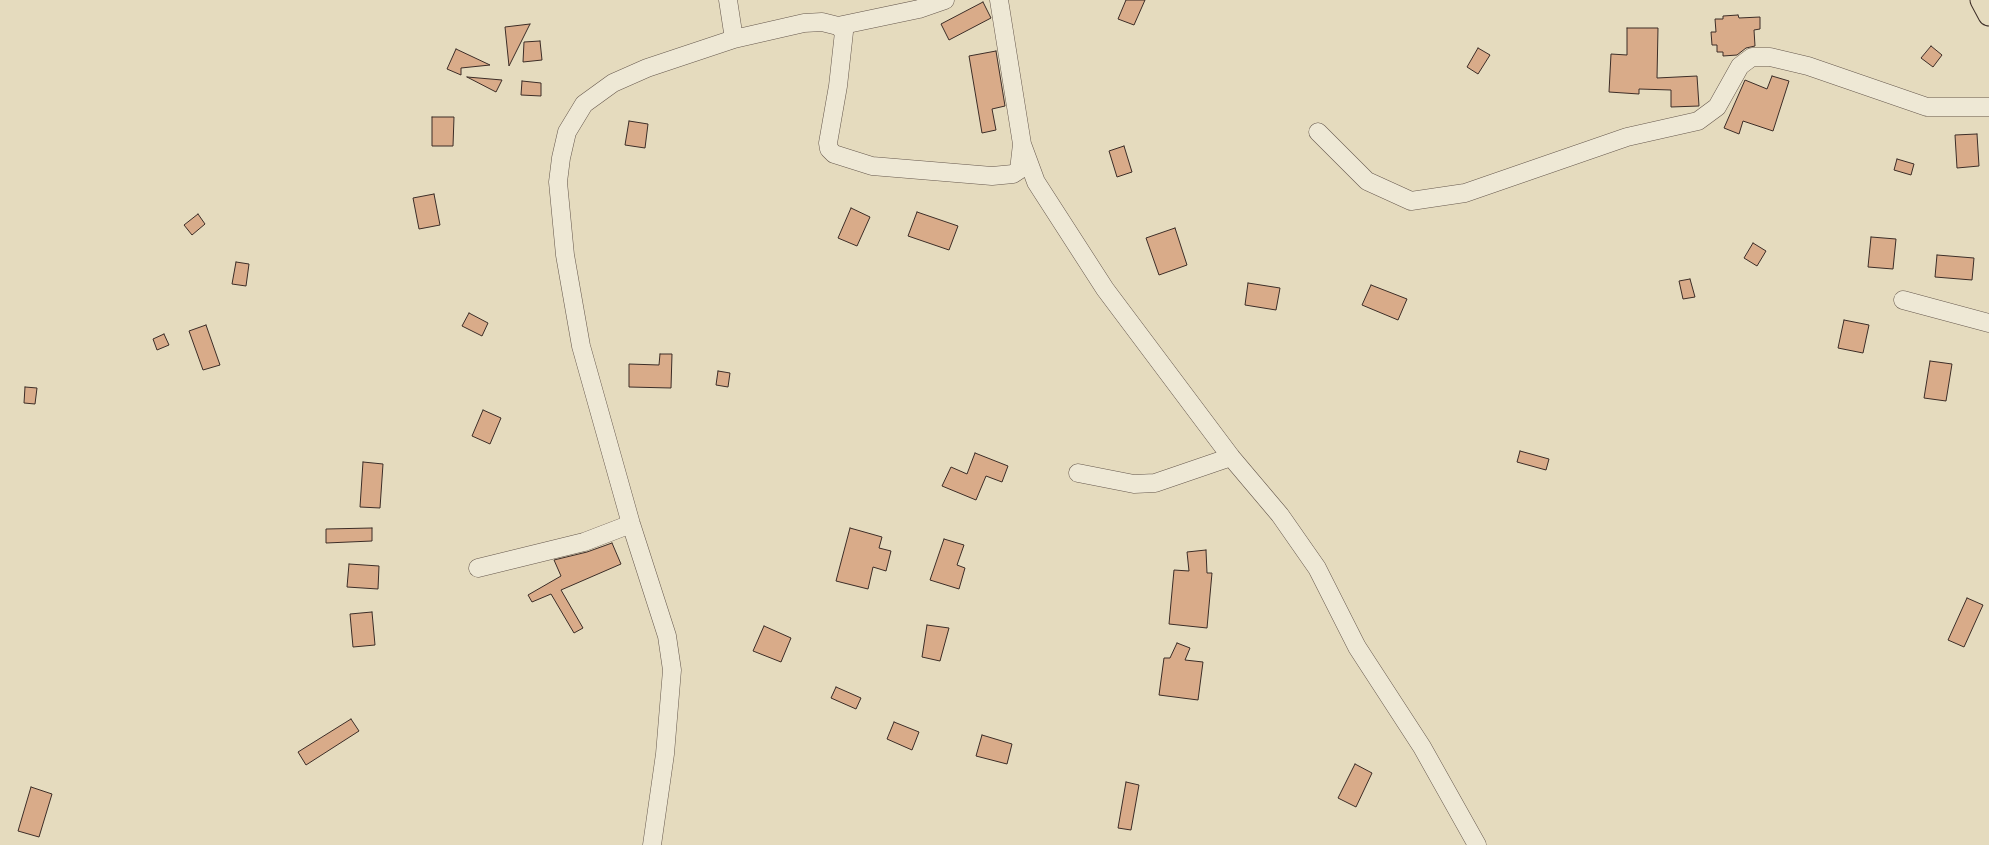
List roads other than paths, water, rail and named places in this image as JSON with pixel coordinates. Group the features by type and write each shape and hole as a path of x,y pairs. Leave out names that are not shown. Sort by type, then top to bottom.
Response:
{"main road":[{"path":"1981,0 1989,15"}],"street":[{"path":"728,0 734,39"},
{"path":"652,845 666,754 672,670 667,636 631,524 581,346 565,255 558,182 567,132 584,104 613,83 647,68 734,39 804,24 822,22 838,26 919,9 945,0"},
{"path":"999,0 1022,144 1036,182 1105,289 1230,457 1280,516 1317,568 1357,647 1422,747 1477,845"},
{"path":"838,26 844,32 844,41 828,143 829,149 834,154 872,166 992,176 1013,174 1019,170 1022,144"},
{"path":"1318,132 1367,181 1411,201 1465,193 1627,137 1698,121 1718,107 1740,66 1752,58 1770,57 1808,66 1927,108 1989,107"},
{"path":"1903,300 1989,323"},
{"path":"1078,473 1134,484 1155,483 1230,457"},
{"path":"478,568 584,542 631,524"}]}
